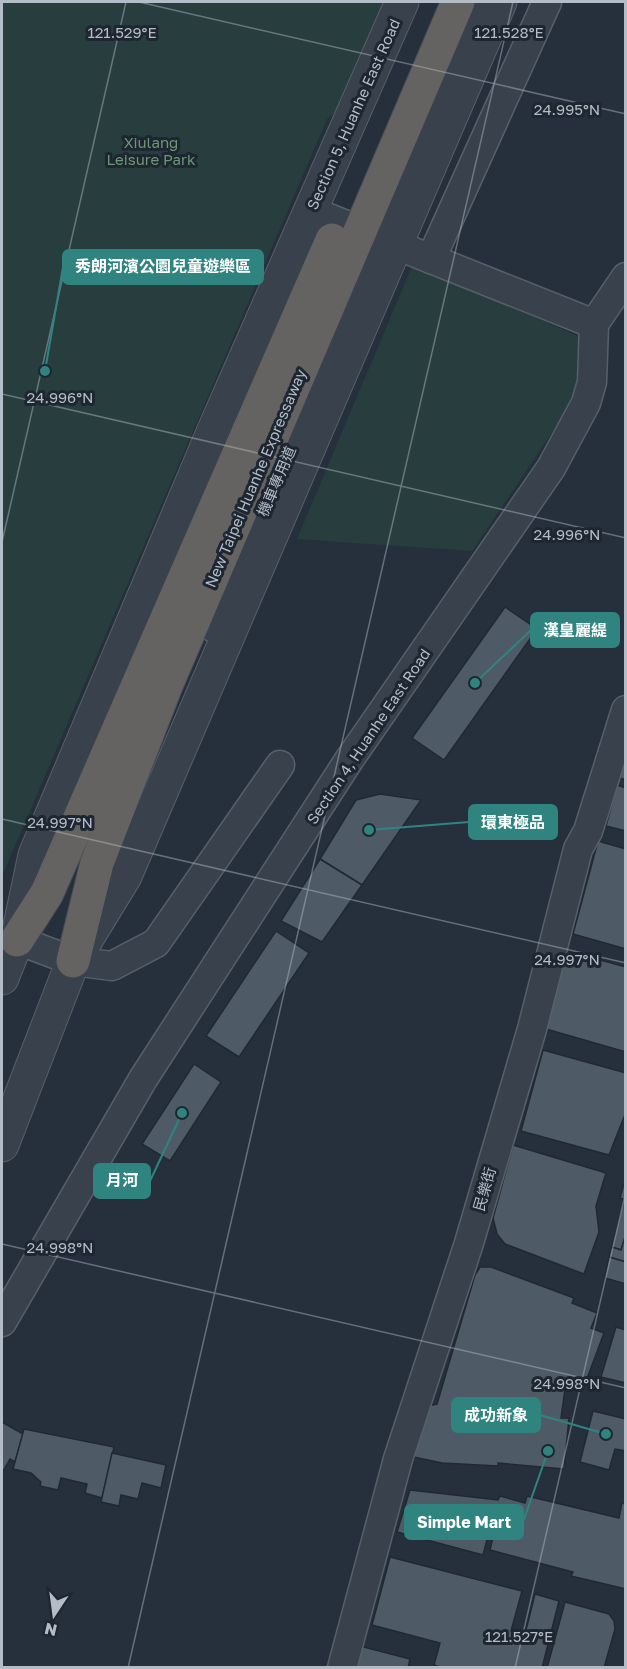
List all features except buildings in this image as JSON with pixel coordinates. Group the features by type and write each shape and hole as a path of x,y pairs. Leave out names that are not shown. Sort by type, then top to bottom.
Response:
{"highway":[{"name":"New Taipei Huanhe Expressaway","path":"73,961 97,864 434,2"},
{"name":"New Taipei Huanhe Expressaway","path":"17,940 47,893 345,227 458,2"}],"street":[{"name":"Section 5, Huanhe East Road","path":"345,227 402,2"},
{"path":"345,227 418,2"},
{"path":"345,227 478,2"},
{"path":"345,227 500,2"},
{"path":"431,259 547,2"},
{"path":"345,227 594,324 626,278"},
{"name":"Section 4, Huanhe East Road","path":"2,1322 143,1078 349,760 551,468 586,403 592,382 594,324"},
{"name":"民樂街","path":"342,1668 398,1459 469,1243 532,1029 578,849 588,831 626,710"},
{"path":"2,978 17,940 73,961 112,966 156,943 280,765"},
{"path":"2,1145 73,961"}],"green space":[{"name":"Xiulang Leisure Park","path":"2,2 387,2 340,109 327,119 2,876"},
{"path":"413,264 582,338 580,381 574,400 472,551 297,539"}],"place":[{"name":"秀朗河濱公園兒童遊樂區","path":"45,371"},
{"name":"漢皇麗緹","path":"475,683"},
{"name":"環東極品","path":"369,830"},
{"name":"月河","path":"182,1113"},
{"name":"成功新象","path":"606,1434"},
{"name":"Simple Mart","path":"548,1451"}]}
